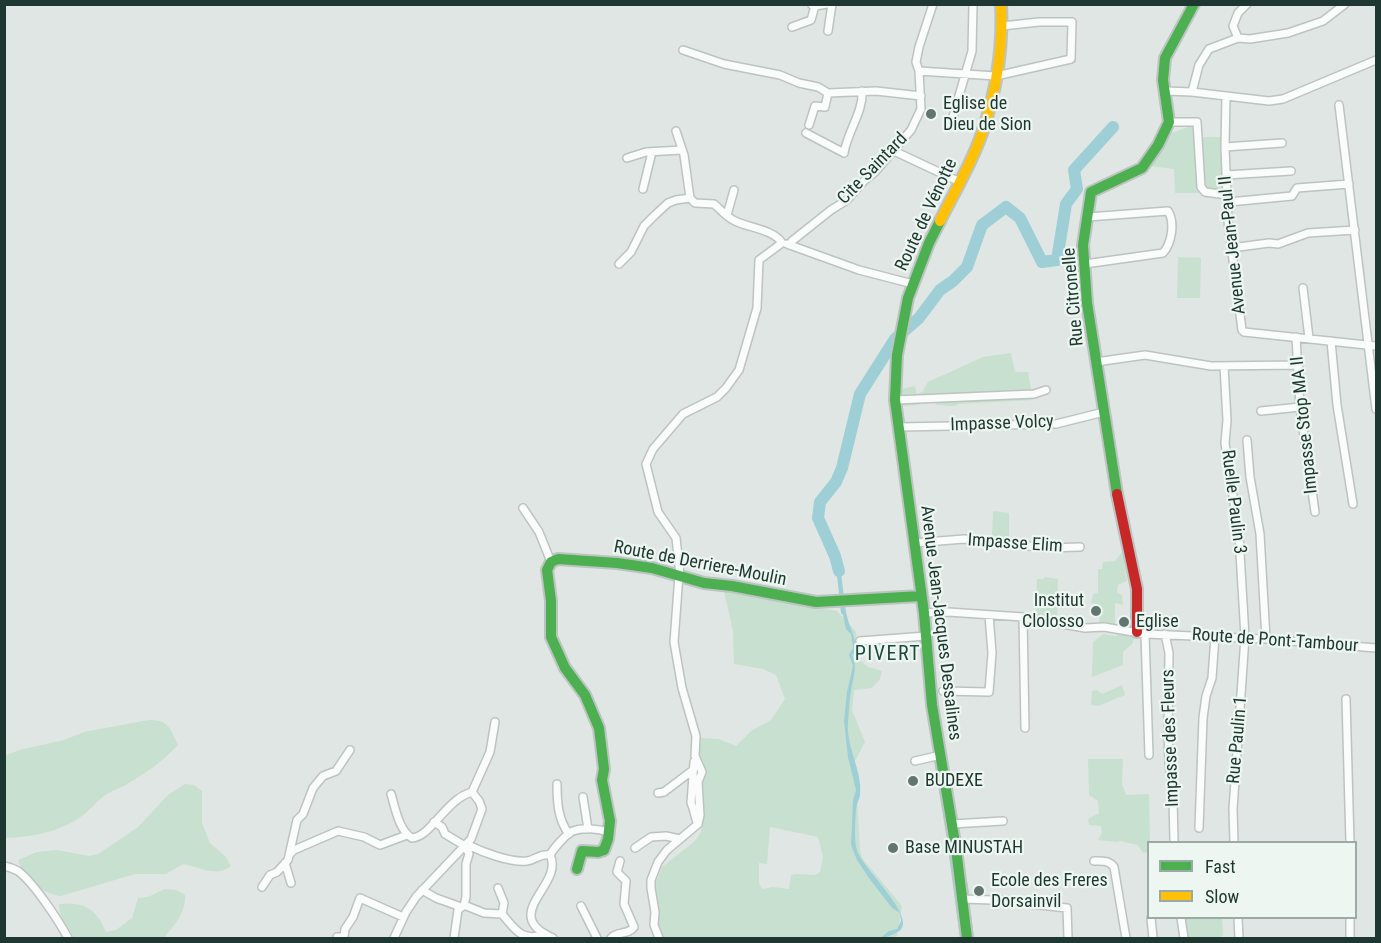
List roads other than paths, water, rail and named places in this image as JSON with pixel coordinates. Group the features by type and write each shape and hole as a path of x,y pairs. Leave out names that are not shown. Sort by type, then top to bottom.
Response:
{"street":[{"path":"792,27 811,20 814,5 827,4"},
{"path":"828,31 832,4"},
{"name":"Cite Saintard","path":"790,244 831,210 847,200 894,151 918,118 921,96 916,62 933,4"},
{"path":"952,120 972,51 973,4"},
{"name":"Route de Vénotte","path":"905,310 929,243 960,182 985,125 996,76 1002,26 1001,4"},
{"path":"1194,4 1165,58 1163,80 1169,122 1197,122 1201,187 1205,192 1228,198 1269,200 1292,196 1297,188 1349,184"},
{"path":"1238,38 1233,26 1238,13 1247,4"},
{"path":"1192,92 1199,65 1209,49 1238,38 1250,39 1288,33 1323,21 1345,4"},
{"path":"919,71 996,76 1071,59 1072,21 1002,26"},
{"path":"683,50 724,63 780,75 799,83 818,87 828,93 862,91 921,96"},
{"path":"1166,91 1269,101 1283,99 1377,60"},
{"path":"806,133 844,153 846,141 862,100 862,91"},
{"path":"809,124 814,106 825,107 828,93"},
{"name":"Avenue Jean-Paul II","path":"1226,96 1225,147 1228,222 1242,330 1373,346"},
{"path":"1340,105 1355,230 1373,346 1377,408"},
{"name":"Rue Citronelle","path":"1141,633 1137,589 1119,506 1096,362 1083,245 1091,192 1142,168 1148,162 1169,122"},
{"path":"676,130 682,150 690,198 695,204 714,204 731,220 758,228 780,239 782,243"},
{"path":"1225,147 1282,143"},
{"path":"627,158 637,154 682,150"},
{"path":"894,151 960,182"},
{"path":"643,189 652,152"},
{"path":"1226,175 1292,171"},
{"path":"727,215 734,190"},
{"path":"619,264 631,252 644,226 655,214 668,203 690,198"},
{"path":"1084,264 1163,253 1167,248 1173,226 1168,211 1088,217"},
{"path":"1231,248 1278,244 1308,233 1355,230"},
{"path":"698,824 694,817 695,807 692,802 691,782 695,768 696,736 682,688 674,642 680,575 676,538 658,512 646,464 647,459 683,414 717,397 739,370 757,308 759,260 782,243 859,270 913,284"},
{"path":"1303,288 1309,338"},
{"name":"Avenue Jean-Jacques Dessalines","path":"905,310 897,355 895,400 924,613 932,705 952,824 967,939"},
{"name":"Impasse Stop MA II","path":"1296,337 1300,407 1315,512"},
{"path":"1331,341 1337,405 1353,504"},
{"path":"1096,362 1146,355 1211,366 1299,365"},
{"name":"Ruelle Paulin 3","path":"1224,366 1226,443 1239,536 1245,637"},
{"path":"895,400 1034,394 1046,390"},
{"path":"1261,411 1300,407"},
{"name":"Impasse Volcy","path":"898,427 1056,424 1104,412"},
{"path":"1247,440 1251,488 1260,534 1266,639"},
{"path":"523,508 540,532 551,562 547,570 551,601 551,638 565,668 585,695 599,728 604,769 602,780 610,820 608,839 604,850 582,851 577,869"},
{"name":"Impasse Elim","path":"914,543 964,539 1047,548 1080,547"},
{"name":"Route de Derriere-Moulin","path":"551,562 558,559 617,563 680,575 704,583 732,586 806,601 830,603 921,596"},
{"name":"Route de Pont-Tambour","path":"924,613 948,612 1023,617 1085,628 1104,627 1141,633 1245,637 1377,648"},
{"path":"943,691 989,692 992,653 989,615"},
{"path":"1023,617 1025,728"},
{"path":"1141,633 1149,755"},
{"name":"Impasse des Fleurs","path":"1165,634 1169,653 1168,731 1174,841"},
{"path":"860,641 926,636"},
{"path":"1199,828 1203,718 1206,696 1212,678 1215,636"},
{"name":"Rue Paulin 1","path":"1234,841 1233,800 1245,637"},
{"path":"1346,699 1350,841"},
{"path":"391,794 407,835 417,838 450,805 463,795 472,792 490,752 495,722"},
{"path":"290,854 297,820 303,814 310,794 323,776 336,771 350,750"},
{"path":"915,761 940,755"},
{"path":"658,939 654,925 655,912 651,880 658,862 667,850 698,824 700,815 698,782 702,772 695,756"},
{"path":"658,793 664,792 695,768"},
{"path":"557,784 557,801 561,819 569,834"},
{"path":"396,938 403,917 422,890 466,845 482,809 472,792"},
{"path":"583,797 588,830"},
{"path":"952,824 1003,821"},
{"path":"434,822 442,827 446,834 466,845 498,856 519,861 532,860 540,855 550,855"},
{"path":"262,887 266,879 277,872 294,850 338,831 364,837 380,845 407,835"},
{"path":"553,939 544,934 532,921 531,911 552,867 550,855 559,842 572,831 608,832"},
{"path":"635,848 651,837 666,836 680,839"},
{"path":"454,939 458,910 462,906 468,854 466,845"},
{"path":"611,939 616,934 632,931 634,927 624,904 626,881 617,872 620,861"},
{"path":"1094,861 1110,862 1114,867 1125,939"},
{"path":"285,863 291,883"},
{"path":"4,866 17,871 29,882 62,925 68,939"},
{"path":"498,888 504,903 502,914 516,933 537,938 544,934"},
{"path":"422,890 430,895 484,913 502,914"},
{"path":"338,937 344,937 345,929 353,917 360,898 403,917"},
{"path":"963,898 1021,901 1067,908 1068,939"},
{"path":"581,906 597,939"},
{"path":"1150,919 1153,939"},
{"path":"1181,919 1184,939"},
{"path":"1238,919 1239,939"},
{"path":"1350,919 1350,939"}],"water":[{"path":"835,556 840,568 846,610 855,647 852,655 855,668 848,732 860,786 856,814 856,846 861,858 900,913 892,908 869,878 857,860 851,845 853,800 856,790 848,757 844,721 853,666 849,655 853,648 851,634 846,629 841,613"},
{"path":"900,913 903,927 896,933 880,938 889,931 897,929 901,921"}],"waterway":[{"path":"839,571 835,556 818,518 820,502 836,482 842,468 860,394 895,339 919,318 940,290 967,267 982,225 1006,207 1020,218 1042,262 1057,260 1066,204 1077,189 1074,170 1113,127"},
{"path":"935,760 961,938"},
{"path":"966,880 968,893"},
{"path":"968,902 973,938"}],"place":[{"name":"Eglise de Dieu de Sion","path":"931,114"},
{"name":"Institut Clolosso","path":"1096,611"},
{"name":"Eglise","path":"1124,622"},
{"name":"BUDEXE","path":"913,781"},
{"name":"Base MINUSTAH","path":"893,848"},
{"name":"Ecole des Freres Dorsainvil","path":"979,891"}],"district":[{"name":"PIVERT","path":"888,655"}]}
